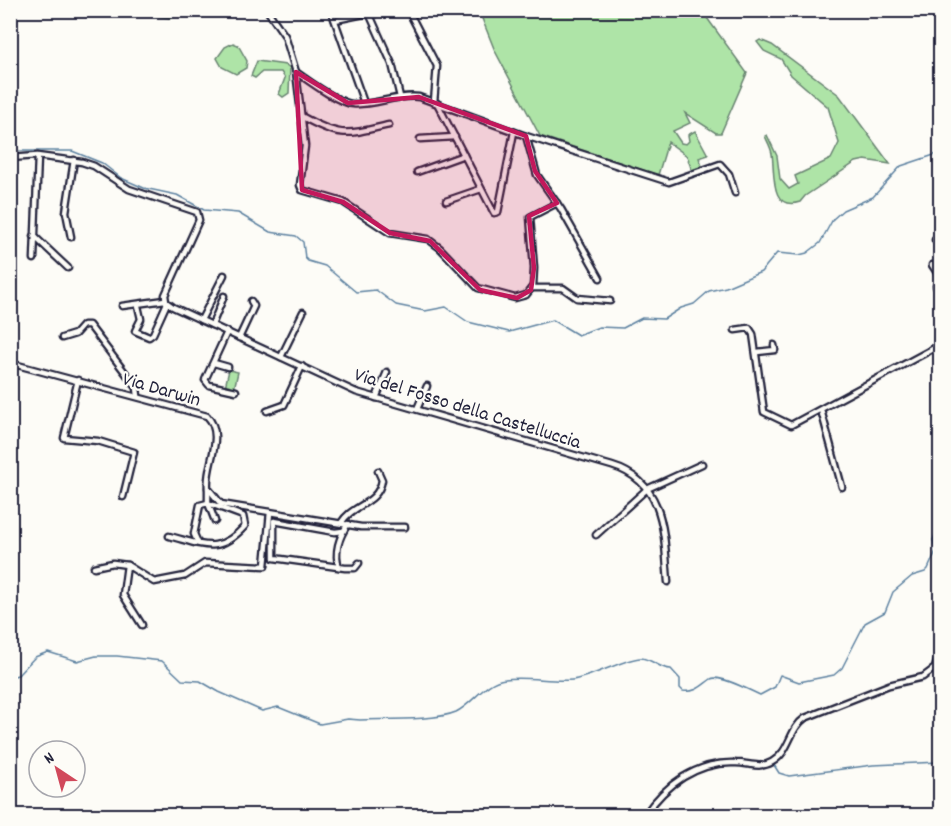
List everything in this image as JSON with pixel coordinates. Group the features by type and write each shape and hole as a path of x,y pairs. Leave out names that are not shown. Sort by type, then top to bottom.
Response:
{"street":[{"path":"267,10 285,36 296,72 305,146 300,185 302,190 343,202 390,233 430,240 480,290 517,298 526,295 532,288 534,268 530,218 557,203"},
{"path":"331,10 364,104"},
{"path":"408,10 437,66 436,102 493,213 498,212 514,132"},
{"path":"334,20 369,13 393,67 400,97"},
{"path":"296,72 344,102 364,104 414,96 436,102 514,132 669,182 720,164 729,174 735,193"},
{"path":"301,116 324,129 342,134 389,125"},
{"path":"526,136 535,171 557,203 600,278"},
{"path":"420,139 455,137"},
{"path":"417,172 464,155"},
{"path":"10,158 38,156 74,160 94,166 133,190 198,213 199,220 166,294 166,302 153,334 149,337 135,331 141,319 138,306"},
{"path":"34,259 38,156"},
{"path":"71,237 66,212 74,160"},
{"path":"446,201 481,189"},
{"path":"34,236 68,268"},
{"path":"935,240 940,246"},
{"path":"932,265 940,279 936,286 940,295"},
{"path":"201,320 220,278 224,275"},
{"path":"532,288 564,288 577,298 610,301"},
{"path":"212,325 224,296"},
{"path":"239,338 254,306 252,301"},
{"path":"122,306 166,302"},
{"name":"Via del Fosso della Castelluccia","path":"166,302 350,389 631,474 647,489 662,518 668,582"},
{"path":"281,357 303,312"},
{"path":"62,338 75,334 83,325 89,325 137,388 138,396"},
{"path":"735,330 751,330 757,352 766,414 793,425 940,345"},
{"path":"227,332 206,380 207,384 236,391"},
{"path":"757,352 775,350 774,345"},
{"name":"Via Darwin","path":"10,363 200,413 210,419 215,437 208,488"},
{"path":"214,363 228,367"},
{"path":"267,411 284,405 302,366"},
{"path":"376,398 387,372"},
{"path":"78,380 64,438 98,441 134,452 123,497"},
{"path":"417,409 427,386"},
{"path":"821,411 842,488"},
{"path":"596,535 647,489 702,464"},
{"path":"341,523 347,515 363,507 377,493 381,480 378,471"},
{"path":"208,488 208,502 214,521"},
{"path":"208,488 221,504 348,524 405,527"},
{"path":"169,536 198,544 210,546 225,544 245,526 243,516 208,502 203,503 199,507 194,534 198,544"},
{"path":"94,567 113,563 127,565 154,582 185,576 205,563 265,566 270,512"},
{"path":"343,531 335,532 274,521 275,559 353,568 359,563"},
{"path":"339,567 336,559 338,545 348,524"},
{"path":"127,565 123,595 142,625"},
{"path":"126,573 133,568"},
{"path":"644,816 665,789 688,774 728,763 759,766 772,762 783,752 797,725 807,716 889,685 923,677 935,668 940,651"}],"highlighted area":[{"path":"296,72 348,103 419,97 526,136 535,171 557,203 529,216 534,268 531,290 517,298 480,290 430,241 390,233 343,202 302,190"}],"green space":[{"path":"106,11 191,11 171,18"},
{"path":"479,11 702,11 747,73 721,133 716,133 685,113 690,123 673,131 681,143 686,144 689,141 688,135 695,131 708,155 699,158 705,174 694,177 687,156 668,142 658,175 540,136 495,51"},
{"path":"760,40 772,45 839,95 890,164 865,160 856,162 805,196 800,202 790,204 783,201 778,196 771,151 765,136 767,135 777,156 780,179 789,189 798,184 795,176 831,159 839,143 828,107 791,75 781,59 764,51 757,42"},
{"path":"233,43 238,45 247,61 246,68 236,74 222,67 217,58 225,47"},
{"path":"257,61 286,65 290,68 289,93 283,97 279,94 285,78 281,72 262,72 255,78 251,76"},
{"path":"229,370 238,372 234,389 225,387"}],"waterway":[{"path":"10,151 72,151 102,163 121,178 144,188 177,195 204,210 238,213 270,232 296,236 303,242 305,258 308,261 325,266 356,292 376,290 396,305 425,311 446,307 468,322 509,332 553,320 578,335 599,327 623,328 642,318 664,319 681,308 694,304 709,291 726,287 761,272 777,253 799,255 807,253 820,243 833,219 843,210 873,197 901,166 940,153"},
{"path":"10,677 18,675 35,657 48,652 77,661 96,656 162,661 182,680 200,681 262,711 278,707 320,724 348,719 410,719 447,715 456,712 485,688 498,681 522,678 579,679 636,658 671,669 680,679 680,688 683,691 695,690 715,678 760,695 775,687 780,675 799,682 834,675 842,668 865,623 885,612 893,592 912,576 928,569 936,551 933,540 940,524 940,502"},
{"path":"774,765 779,773 789,776 873,765 940,762"}]}
